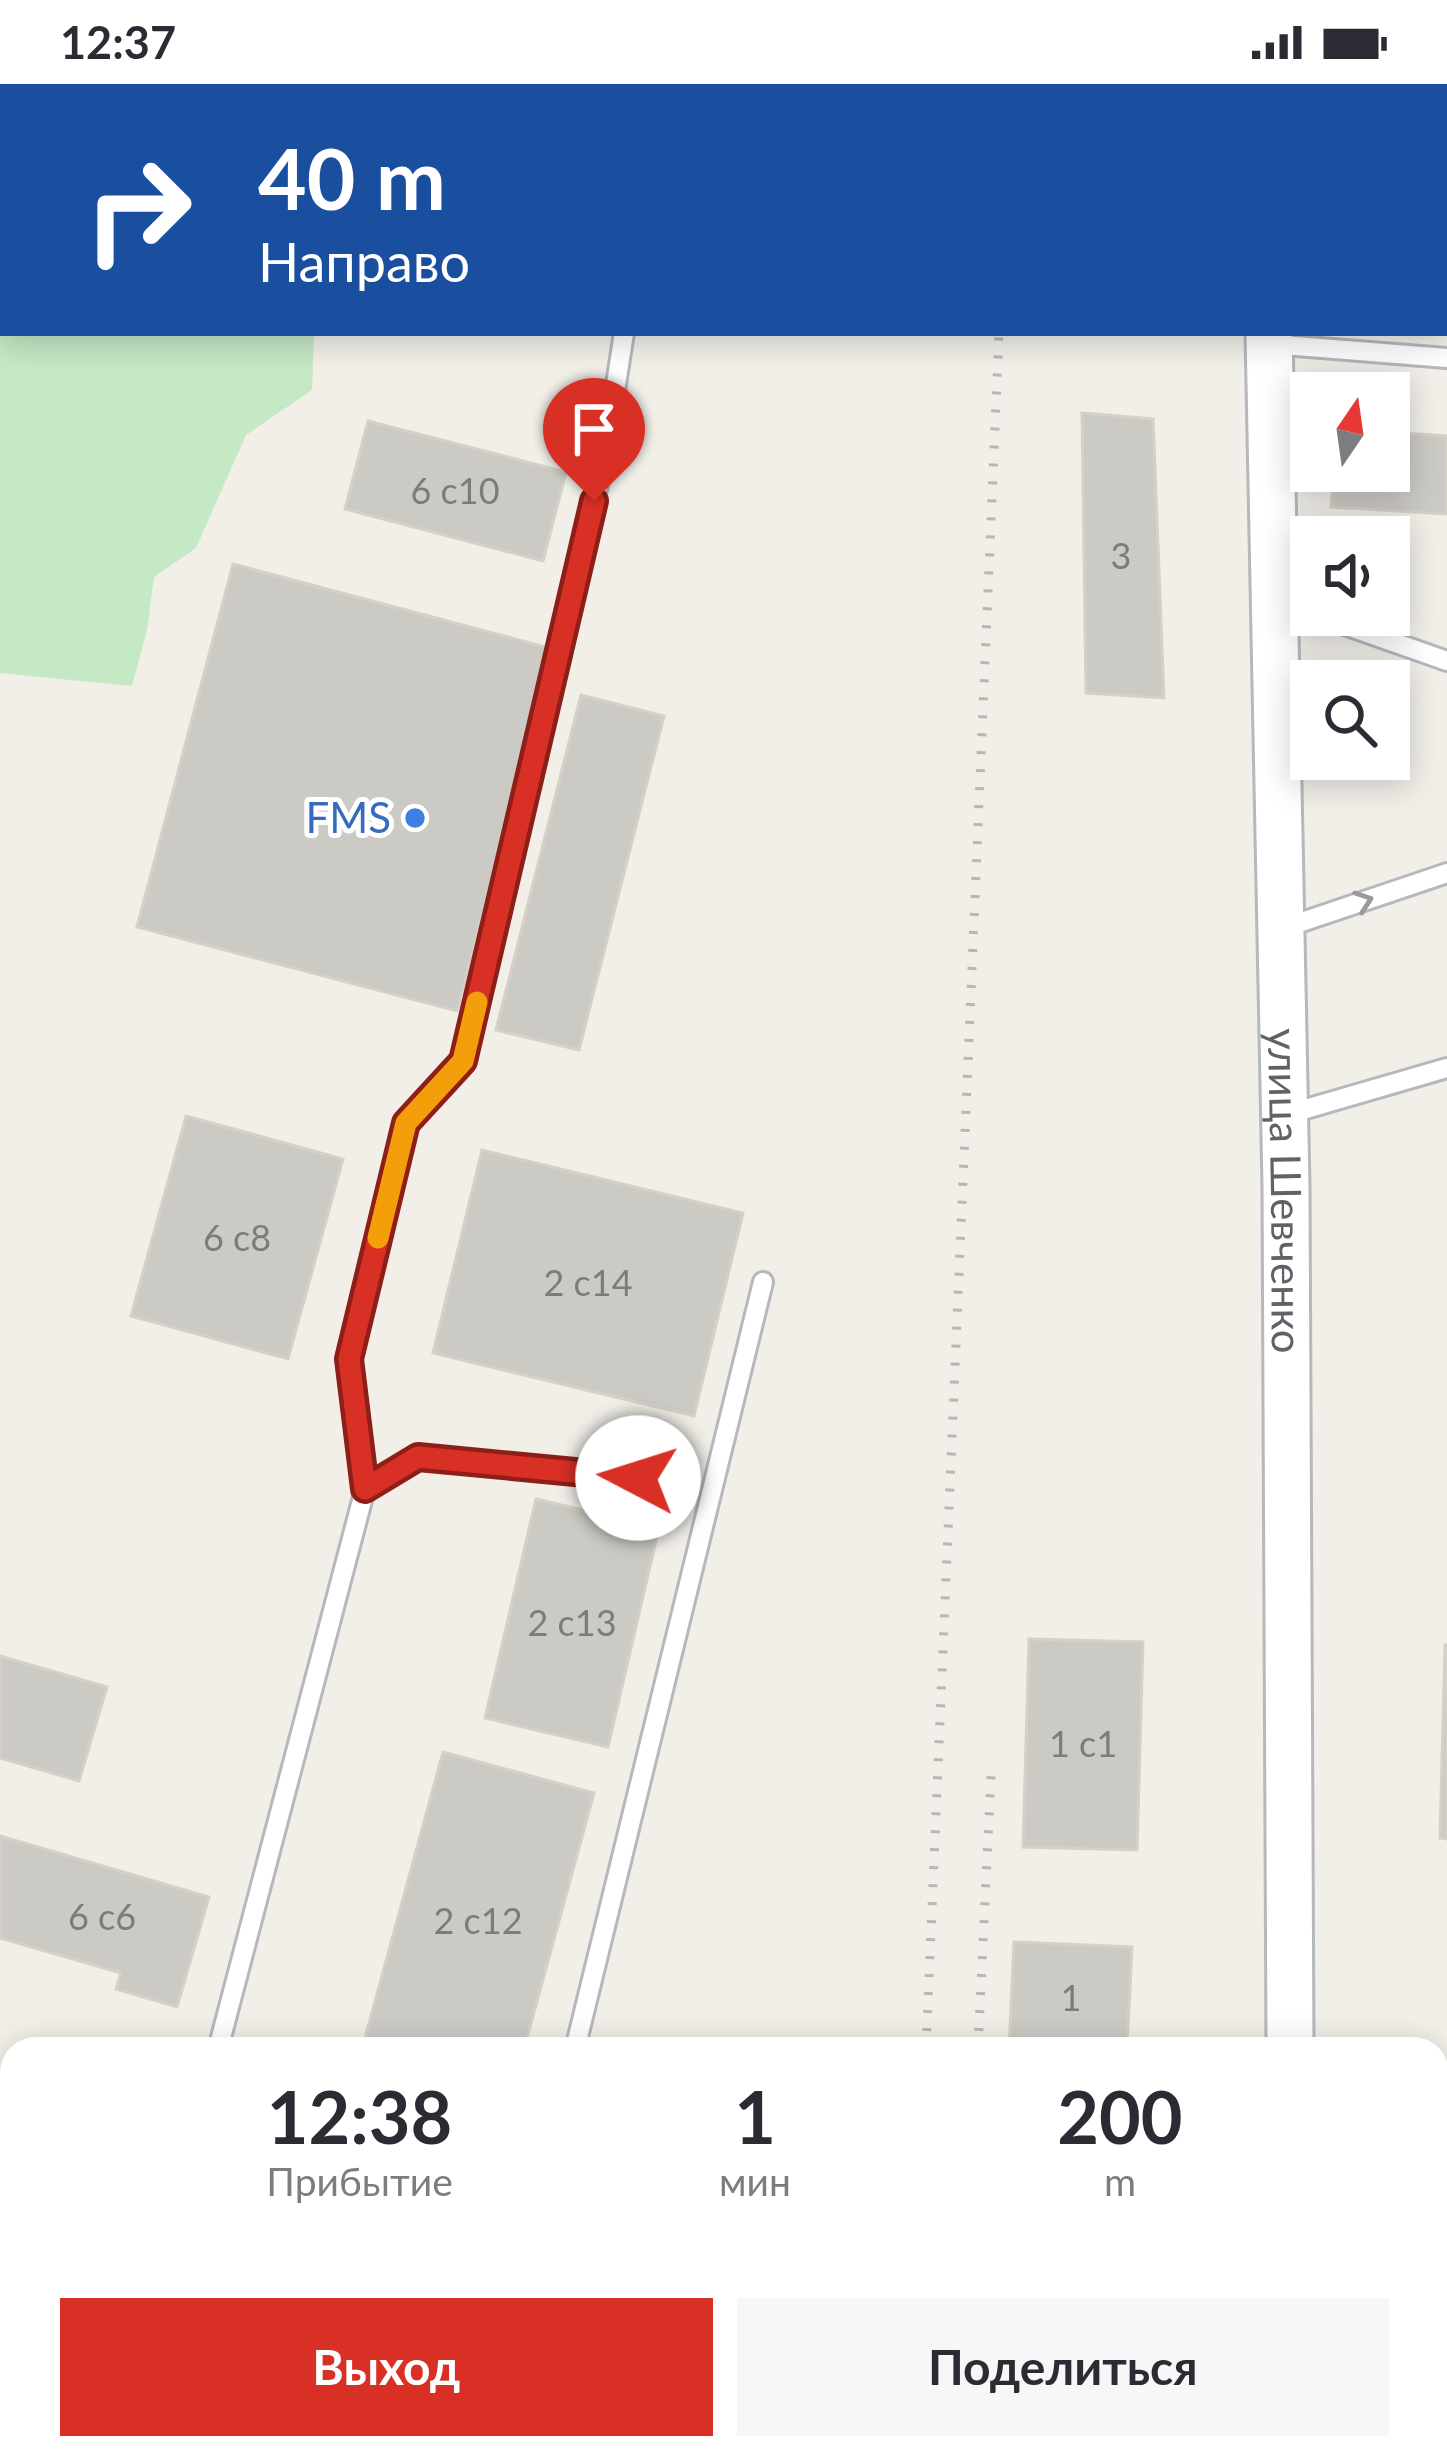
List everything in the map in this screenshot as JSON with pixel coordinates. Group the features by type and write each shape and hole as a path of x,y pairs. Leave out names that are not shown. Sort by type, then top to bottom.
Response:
{"street":[{"name":"улица Шевченко","path":"1269,339 1290,522"},
{"name":"улица Шевченко","path":"1290,2037 1281,928 1298,636"}],"lane":[{"path":"221,2037 365,1489 349,1359 406,1123 463,1061 605,454 624,336"},
{"path":"1269,339 1447,358"},
{"path":"1376,636 1447,661"},
{"path":"1281,928 1447,873"},
{"path":"1285,1114 1447,1069"},
{"path":"578,2037 763,1282"},
{"path":"365,1489 418,1457 638,1478"}],"green space":[{"path":"0,336 314,336 312,390 246,435 196,548 154,577 147,630 132,686 0,673"}],"building":[{"path":"1082,413 1153,419 1164,698 1086,693"},
{"path":"368,421 566,472 543,561 345,509"},
{"path":"1410,433 1447,436 1447,514 1331,507 1332,492 1410,492"},
{"path":"233,564 553,649 457,1011 137,927"},
{"path":"581,695 664,716 579,1050 496,1030"},
{"path":"186,1116 343,1159 288,1359 131,1316"},
{"path":"482,1150 743,1213 694,1416 433,1353"},
{"path":"536,1499 659,1528 608,1747 485,1718"},
{"path":"1029,1639 1143,1642 1137,1850 1023,1847"},
{"path":"1447,1645 1447,1839 1440,1838"},
{"path":"0,1656 107,1687 79,1781 0,1758"},
{"path":"443,1752 594,1793 527,2037 365,2037"},
{"path":"0,1836 209,1897 177,2007 116,1989 121,1973 0,1938"},
{"path":"1014,1942 1132,1947 1128,2037 1010,2037"}],"railway":[{"path":"927,2037 999,336"},
{"path":"979,2037 991,1775"}],"slow traffic":[{"path":"378,1238 406,1123 463,1061 477,1002"}],"place":[{"name":"FMS","path":"415,818"}],"route":[{"path":"594,501 463,1061 406,1123 349,1359 365,1489 418,1457 638,1478"}]}
